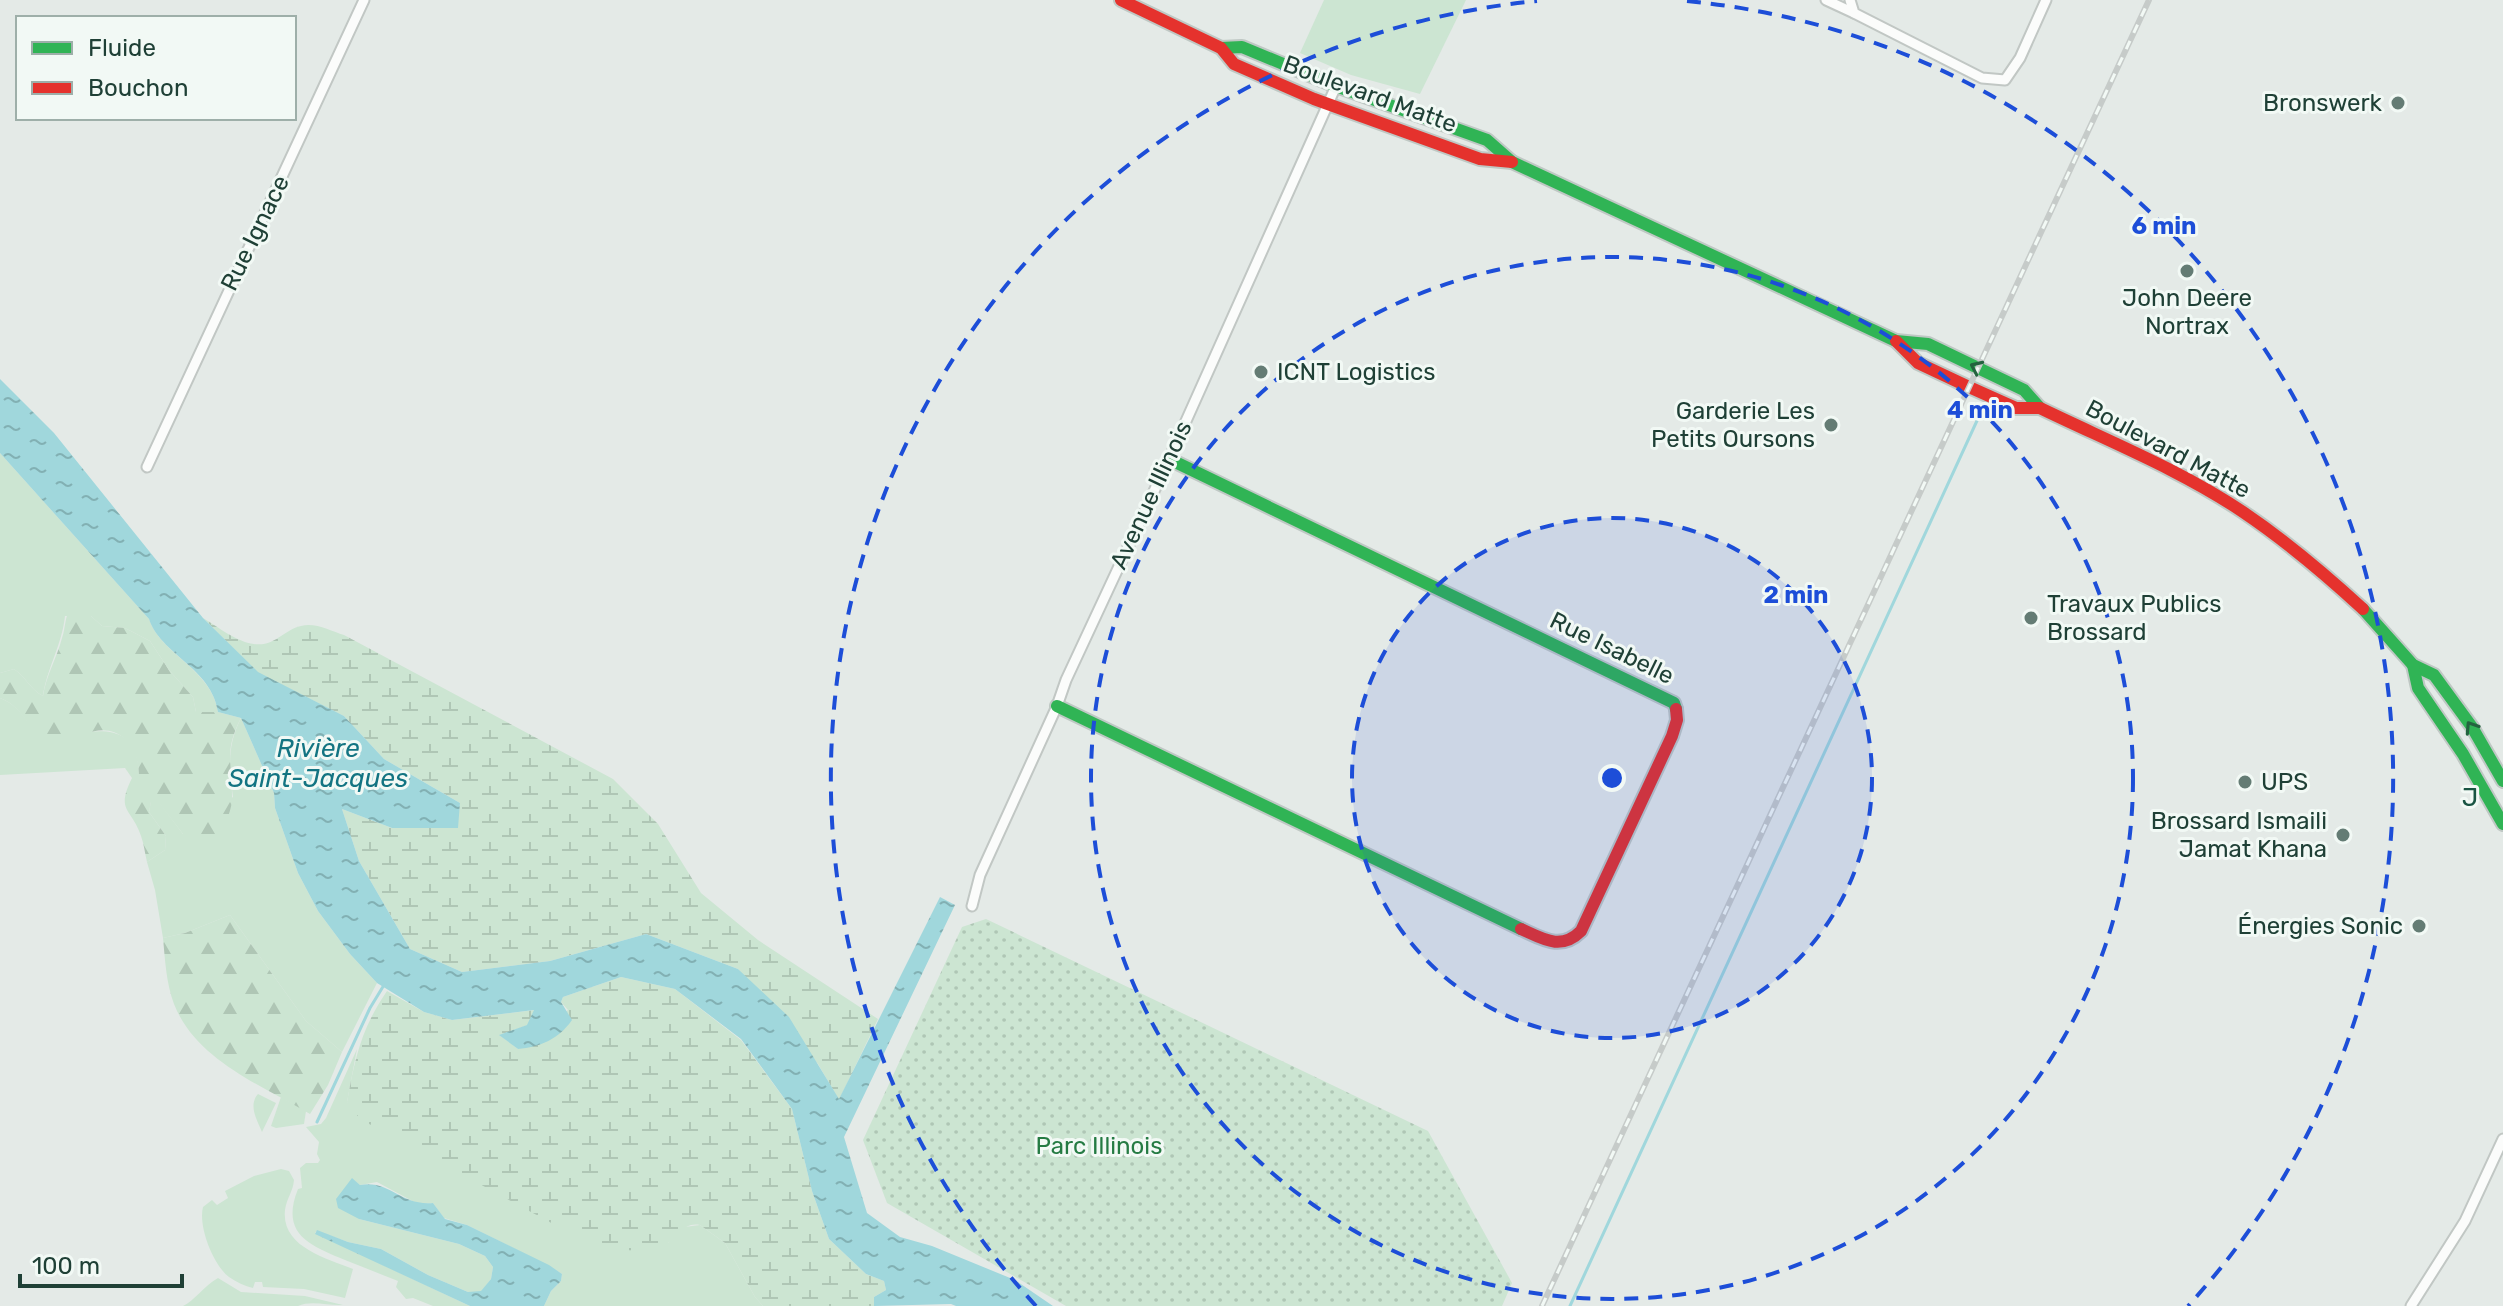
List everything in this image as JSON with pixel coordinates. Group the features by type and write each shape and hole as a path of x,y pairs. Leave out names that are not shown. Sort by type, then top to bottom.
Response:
{"main road":[{"name":"Boulevard Matte","path":"1121,0 1221,48 1234,64 1329,104 1480,159 1512,162"},
{"name":"Boulevard Matte","path":"1221,48 1242,47 1336,86 1487,140 1512,162 1896,341 1928,344 2024,390 2040,408 2183,476 2253,518 2299,552 2340,587 2413,665 2434,675 2472,727 2503,781"},
{"name":"Boulevard Matte","path":"1896,341 1918,363 1958,382 2016,408 2040,408"},
{"name":"Rue Isabelle","path":"1057,706 1548,942 1562,944 1573,940 1581,931 1667,747 1677,723 1674,703 1169,459"},
{"name":"Boulevard Matte","path":"2413,665 2418,688 2501,817"}],"street":[{"name":"Rue Ignace","path":"147,467 364,0"},
{"path":"1826,0 1982,78 2005,80 2020,58 2046,0"},
{"path":"1850,0 1854,13"},
{"name":"Avenue Illinois","path":"972,906 980,875 1066,680 1336,86"},
{"path":"2411,1306 2465,1221 2503,1139"}],"green space":[{"path":"1324,0 1466,0 1420,94 1351,75 1300,53"},
{"path":"0,453 149,619 164,642 206,684 218,712 196,712 193,697 169,670 150,641 125,628 102,626 91,616 65,616 43,696 14,669 0,673"},
{"path":"72,606 102,626 125,628 150,641 169,670 193,697 196,712 218,712 241,718 232,739 232,800 222,833 205,842 183,834 159,803 151,802 149,812 166,836 165,850 147,862 141,836 125,804 132,778 139,777 137,761 125,739 104,730 80,737 67,747 38,741 18,710 0,698 0,673 14,669 43,696"},
{"path":"203,618 234,637 254,644 268,643 306,625 344,635 613,779 658,824 701,893 758,940 878,1019 839,1100 818,1064 738,969 646,934 550,961 462,972 410,949 359,861 342,809 392,828 457,828 460,803 384,759 344,716 258,673"},
{"path":"0,698 18,710 39,741 89,732 105,731 119,735 130,743 137,757 139,778 132,778 125,768 0,775"},
{"path":"241,718 274,793 275,808 298,873 318,911 350,954 377,983 342,1052 306,1021 230,915 185,933 163,938 147,862 165,850 166,836 149,812 151,801 159,802 183,834 233,797 230,757"},
{"path":"230,915 306,1021 342,1052 328,1085 310,1114 214,1056 184,1024 174,1004 163,938 185,933"},
{"name":"Parc Illinois","path":"986,919 1428,1131 1512,1283 1502,1306 1066,1306 887,1203 863,1140 962,927"},
{"path":"621,977 675,989 741,1040 792,1109 812,1191 829,1239 866,1274 884,1281 886,1290 874,1297 874,1306 763,1306 725,1243 700,1225 690,1226 668,1243 649,1249 629,1250 590,1244 360,1119 347,1102 360,1044 387,991 424,1012 452,1020 535,1010 528,1025 500,1035 518,1049 568,1010 561,1002 563,997"},
{"path":"357,1049 347,1102 668,1243 684,1227 700,1225 725,1243 763,1306 544,1306 551,1291 561,1281 562,1274 467,1225 444,1218 433,1203 418,1204 377,1182 360,1185 352,1179 359,1219 459,1244 485,1256 493,1267 491,1279 481,1292 468,1292 428,1275 381,1249 317,1231 315,1233 470,1306 433,1306 413,1298 406,1299 396,1287 398,1281 310,1243 295,1227 293,1217 293,1204 298,1189 302,1188 300,1168 306,1163 318,1163 320,1160 317,1154 319,1142 306,1127 321,1124 326,1118"},
{"path":"258,1094 276,1103 262,1132 254,1108"},
{"path":"281,1097 306,1111 304,1124 271,1126"},
{"path":"281,1169 289,1171 294,1180 285,1210 290,1233 307,1249 353,1269 345,1298 304,1289 263,1287 262,1282 255,1282 253,1288 229,1277 212,1255 203,1224 203,1207 212,1200 217,1205 228,1198 225,1191 254,1176"},
{"path":"218,1278 241,1292 305,1296 343,1305 183,1306"}],"water":[{"name":"Rivière Saint-Jacques","path":"0,379 54,433 203,618 258,672 344,716 384,759 460,803 458,828 392,828 342,809 359,861 410,949 462,972 550,961 646,934 738,969 789,1017 839,1099 940,897 955,905 844,1137 867,1213 900,1237 932,1246 1015,1280 1053,1306 874,1306 874,1297 886,1290 884,1281 866,1274 829,1239 812,1191 792,1109 741,1039 675,989 621,977 563,997 561,1002 572,1020 567,1027 548,1041 518,1049 499,1035 527,1025 534,1010 452,1020 424,1012 377,983 350,954 318,911 298,873 275,808 274,793 241,718 218,712 214,697 196,672 164,642 149,619 0,453"},
{"path":"352,1178 360,1185 380,1186 412,1201 433,1203 445,1219 467,1225 549,1265 562,1274 561,1281 551,1291 544,1306 470,1306 315,1234 317,1230 348,1242 381,1249 428,1275 468,1292 481,1291 491,1279 493,1267 485,1256 459,1244 359,1219 338,1208 336,1199"}],"waterway":[{"path":"1570,1306 1981,412"},
{"path":"317,1122 370,1008 384,985"}],"railway":[{"path":"1542,1306 2149,0"}],"traffic: fast":[{"path":"1221,48 1242,47 1336,86 1487,140 1512,162 1896,341 1928,344 2024,390 2040,408"},
{"path":"1169,459 1674,703 1676,709"},
{"path":"2363,609 2413,665 2434,675 2472,727 2503,781"},
{"path":"2413,665 2418,688 2463,754 2503,824"},
{"path":"1057,706 1521,929"}],"traffic: jam":[{"path":"1121,0 1221,48 1234,64 1314,99 1480,159 1512,162"},
{"path":"1896,341 1918,363 2016,408 2040,408 2195,483 2275,534 2363,609"},
{"path":"1521,929 1559,942 1581,931 1672,736 1677,720 1676,709"}],"place":[{"name":"Bronswerk","path":"2398,103"},
{"name":"John Deere Nortrax","path":"2187,271"},
{"name":"ICNT Logistics","path":"1261,372"},
{"name":"Garderie Les Petits Oursons","path":"1831,425"},
{"name":"Travaux Publics Brossard","path":"2031,618"},
{"name":"UPS","path":"2245,782"},
{"name":"Brossard Ismaili Jamat Khana","path":"2343,835"},
{"name":"Énergies Sonic","path":"2419,926"}],"district":[{"name":"J","path":"2471,797"}]}
